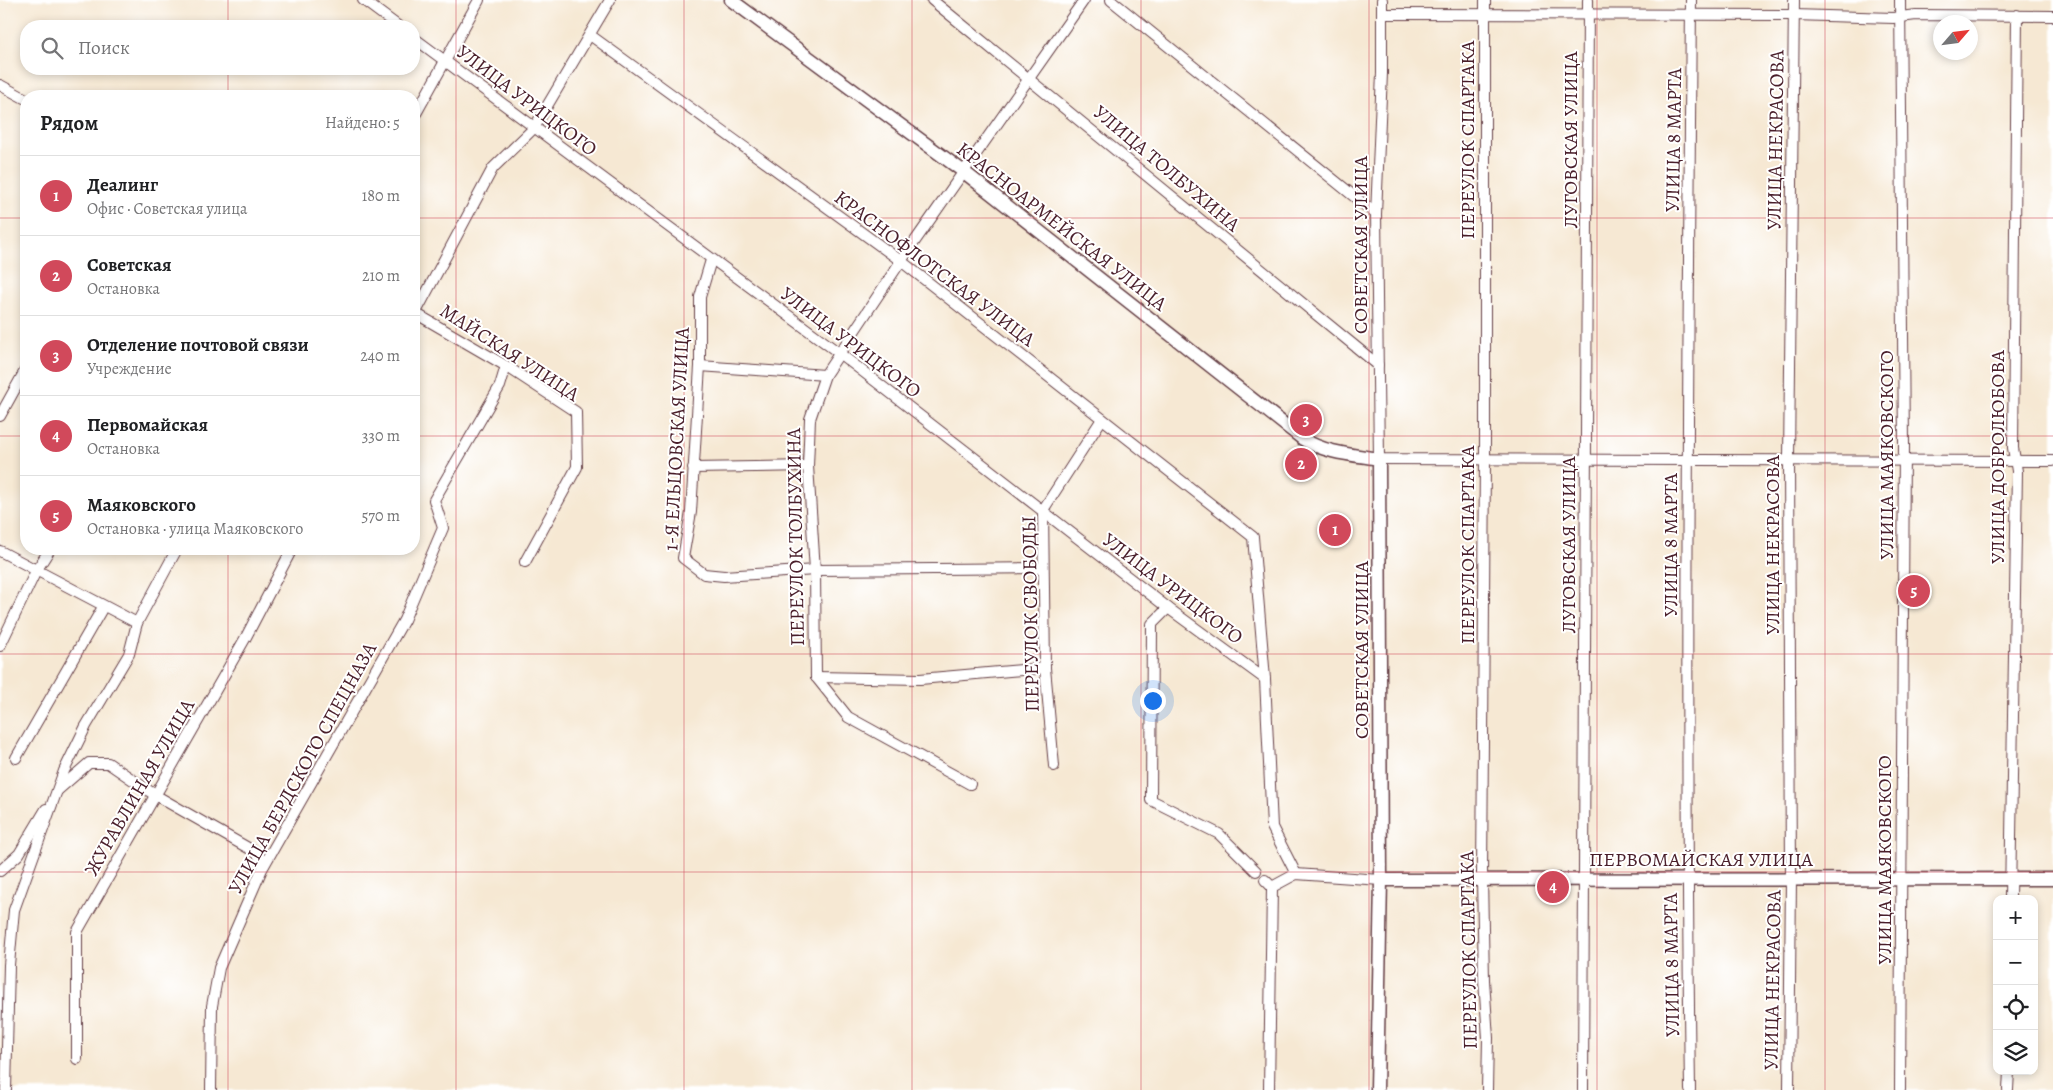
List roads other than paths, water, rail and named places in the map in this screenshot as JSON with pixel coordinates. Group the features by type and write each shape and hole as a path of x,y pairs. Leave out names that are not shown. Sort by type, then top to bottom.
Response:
{"street":[{"path":"363,0 390,20"},
{"path":"420,106 480,0"},
{"path":"420,306 493,168 534,128 610,0"},
{"name":"КРАСНОАРМЕЙСКАЯ УЛИЦА","path":"731,0 964,172 1311,444 1379,459"},
{"name":"УЛИЦА ТОЛБУХИНА","path":"932,0 1030,78 1378,365"},
{"name":"ПЕРЕУЛОК ТОЛБУХИНА","path":"816,677 815,570 808,466 810,419 825,375 901,261 1084,0"},
{"path":"1111,0 1376,214"},
{"name":"СОВЕТСКАЯ УЛИЦА","path":"1377,1090 1381,880 1376,214 1382,0"},
{"name":"ПЕРЕУЛОК СПАРТАКА","path":"1485,0 1485,459 1482,878 1484,980 1488,1038 1487,1090"},
{"name":"ЛУГОВСКАЯ УЛИЦА","path":"1583,1090 1588,0"},
{"name":"УЛИЦА 8 МАРТА","path":"1690,1090 1687,878 1687,459 1691,0"},
{"name":"УЛИЦА НЕКРАСОВА","path":"1789,1090 1791,878 1789,459 1794,0"},
{"name":"УЛИЦА МАЯКОВСКОГО","path":"1900,0 1904,459 1900,1090"},
{"path":"1383,14 1794,15 1900,18 1916,15 2053,16"},
{"name":"УЛИЦА ДОБРОЛЮБОВА","path":"2010,895 2017,481 2013,448 2017,16"},
{"name":"КРАСНОФЛОТСКАЯ УЛИЦА","path":"590,35 901,261 1253,538 1265,679"},
{"name":"УЛИЦА УРИЦКОГО","path":"420,42 839,353 1168,608 1265,679"},
{"path":"0,84 20,96"},
{"name":"1-Я ЕЛЬЦОВСКАЯ УЛИЦА","path":"712,260 700,297 700,366 691,512 684,558 704,574 724,576 815,570 1043,568"},
{"name":"МАЙСКАЯ УЛИЦА","path":"420,318 506,366 576,412 577,467 524,562"},
{"name":"УЛИЦА БЕРДСКОГО СПЕЦНАЗА","path":"211,1090 212,1006 219,968 264,865 404,620 443,528 434,500 500,386 506,366"},
{"path":"700,366 825,375"},
{"path":"0,416 20,380"},
{"name":"ПЕРЕУЛОК СВОБОДЫ","path":"1054,766 1045,668 1042,510 1102,419"},
{"path":"1379,459 1904,459 2053,461"},
{"path":"693,468 808,466"},
{"path":"0,551 103,607 137,623"},
{"path":"0,646 36,571 46,555"},
{"path":"6,1090 9,965 14,910 64,771 86,726 130,654 137,623 174,555"},
{"name":"ЖУРАВЛИНАЯ УЛИЦА","path":"77,1058 77,932 246,637 289,555"},
{"path":"16,758 103,607"},
{"path":"1168,608 1152,624 1151,800 1219,834 1256,871"},
{"path":"816,677 920,679 1045,668"},
{"path":"816,677 848,718 970,784"},
{"path":"1265,679 1272,827 1296,874 1268,884 1269,1090"},
{"path":"0,871 19,854 57,790 89,764 99,762 108,763 155,795 257,853 264,865"},
{"name":"ПЕРВОМАЙСКАЯ УЛИЦА","path":"1296,874 1381,880 1902,877 2053,879"},
{"path":"2008,1075 2008,1090"}],"place":[{"name":"Отделение почтовой связи","path":"1306,420"},
{"name":"Советская","path":"1301,464"},
{"name":"Деалинг","path":"1335,530"},
{"name":"Маяковского","path":"1914,591"},
{"name":"Первомайская","path":"1553,887"}]}
